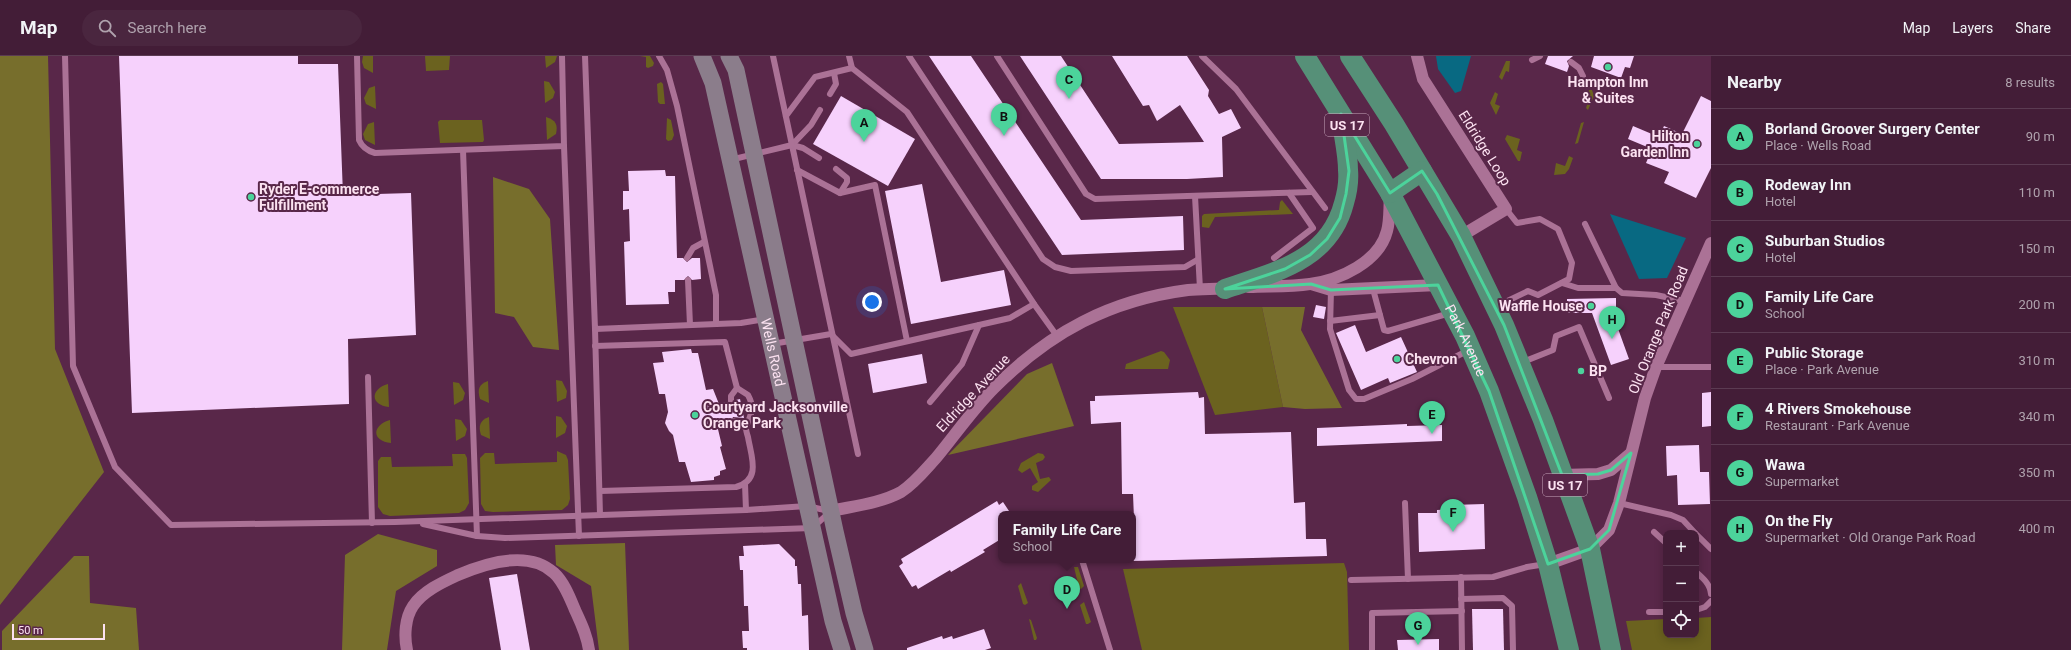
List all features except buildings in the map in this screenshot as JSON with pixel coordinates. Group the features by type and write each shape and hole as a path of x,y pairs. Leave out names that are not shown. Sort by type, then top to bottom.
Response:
{"highway":[{"name":"Park Avenue","path":"1304,56 1390,193 1453,312 1471,350 1508,442 1548,564 1569,650"},
{"name":"US 17","path":"1350,56 1394,124 1461,236 1495,306 1543,420 1590,549 1611,650"},
{"path":"1225,289 1285,268 1310,255 1327,239 1340,218 1346,194 1348,171 1341,114"},
{"path":"1390,193 1422,171"}],"main road":[{"name":"Wells Road","path":"702,56 713,83 812,528 833,620 842,650"},
{"name":"Wells Road","path":"729,56 736,70 831,511 854,613 865,650"}],"street":[{"name":"Eldridge Loop","path":"1417,56 1423,79 1506,209"},
{"name":"Eldridge Avenue","path":"831,511 885,499 901,492 914,481 993,390 1033,353 1057,336 1089,318 1124,305 1187,290 1311,284 1346,274 1368,259 1381,245 1388,230 1390,193"},
{"path":"1461,236 1506,209"},
{"name":"Old Orange Park Road","path":"1548,564 1590,549 1608,530 1619,503 1646,398 1656,366 1711,243"},
{"name":"Eldridge Avenue","path":"1311,284 1330,290 1438,285"},
{"path":"1562,475 1598,474 1611,470 1632,453"},
{"path":"407,650 405,638 407,623 413,606 419,600 434,588 463,573 493,564 516,561 535,563 555,574 571,599 586,633 589,650"}],"lane":[{"path":"65,56 73,366 115,467 171,525 414,522 746,510 808,506 831,511"},
{"path":"356,56 359,140 369,151 376,153 564,146"},
{"path":"562,56 578,536"},
{"path":"585,56 600,515"},
{"path":"659,56 667,70 677,106 716,295 716,324"},
{"path":"773,56 831,334 858,454"},
{"path":"849,56 852,68 908,112 1034,304 1057,336"},
{"path":"909,56 1043,259 1055,267 1071,271 1185,267 1198,260"},
{"path":"997,56 1086,194 1095,199 1312,192"},
{"path":"1202,56 1236,89 1325,208"},
{"path":"1532,60 1540,56"},
{"path":"1571,62 1579,68 1583,76"},
{"path":"786,116 815,77 852,68"},
{"path":"830,94 836,84 834,73"},
{"path":"792,145 811,125 820,110"},
{"path":"730,160 792,145 803,148 819,158"},
{"path":"463,150 477,536"},
{"path":"836,169 847,178 847,182 840,193"},
{"path":"797,170 840,193 875,185 907,341"},
{"path":"1274,258 1313,228 1289,193"},
{"path":"1195,196 1200,289"},
{"path":"1495,306 1528,291 1538,295 1562,283 1569,279 1572,263 1558,230 1540,219 1517,224 1506,209"},
{"path":"1585,224 1616,288 1622,293 1656,295 1684,301"},
{"path":"687,258 696,245 704,242"},
{"path":"688,280 690,325"},
{"path":"1562,283 1578,288 1616,288"},
{"path":"1373,289 1384,330 1392,332 1453,312"},
{"path":"1330,290 1330,329 1348,390 1356,398 1364,399 1412,379 1471,350"},
{"path":"831,334 851,354 1010,318 1034,304"},
{"path":"1330,321 1380,315"},
{"path":"595,329 716,324 765,319"},
{"path":"930,402 962,364 979,325"},
{"path":"1520,363 1553,350 1556,336 1579,327 1608,398"},
{"path":"771,344 831,334"},
{"path":"595,346 725,342 737,388"},
{"path":"1656,366 1711,367"},
{"path":"368,377 372,523"},
{"path":"731,401 731,396 737,388"},
{"path":"600,490 736,487 745,484 750,480 754,471 746,428 752,415 752,404 746,392 737,388"},
{"path":"735,421 746,428"},
{"path":"745,484 746,510"},
{"path":"1404,503 1408,579"},
{"path":"1619,503 1632,508 1671,515 1683,520 1693,530"},
{"path":"414,522 477,536 505,538 812,528 831,511"},
{"path":"1654,532 1663,541"},
{"path":"1699,536 1711,549"},
{"path":"1083,563 1110,650"},
{"path":"1351,580 1493,576 1527,567 1548,564"},
{"path":"1699,575 1710,589 1711,594"},
{"path":"1461,577 1462,650"},
{"path":"1461,599 1503,598 1512,606 1513,650"},
{"path":"1699,609 1706,607 1711,601"},
{"path":"1372,650 1372,613 1462,611"},
{"path":"1649,612 1663,612"}],"highlighted area":[{"path":"1341,114 1390,193 1422,171 1437,194 1504,325 1562,475 1598,474 1611,470 1631,453 1609,530 1590,549 1548,564 1489,391 1438,285 1331,290 1311,284 1225,289 1285,269 1310,255 1327,239 1340,218 1346,194 1349,171"}],"shaded area":[{"path":"0,56 48,56 55,349 104,472 0,605"},
{"path":"363,56 373,56 373,73 364,68 362,62"},
{"path":"425,56 450,56 449,70 426,71"},
{"path":"545,56 557,56 555,62 546,68"},
{"path":"640,56 650,56 654,63 653,66 648,68 646,67 646,57"},
{"path":"1506,61 1510,61 1509,72 1506,71 1502,80 1499,77"},
{"path":"544,81 549,82 555,92 553,98 545,103"},
{"path":"661,82 663,84 665,104 660,104 658,102 657,84"},
{"path":"375,86 376,109 366,104 364,98 369,88"},
{"path":"1589,90 1592,90 1594,96 1588,110 1586,108 1589,99 1586,97"},
{"path":"1495,92 1498,94 1495,104 1500,106 1496,115 1490,103"},
{"path":"546,117 556,123 557,128 556,134 547,140"},
{"path":"667,118 671,120 674,135 672,140 668,141 666,139"},
{"path":"440,120 482,120 484,140 483,142 440,143 438,122"},
{"path":"374,122 375,145 365,140 363,134 368,124"},
{"path":"1584,122 1578,143 1575,144 1581,123"},
{"path":"1507,135 1520,139 1517,150 1522,152 1520,161 1518,161 1505,139"},
{"path":"1569,156 1573,158 1569,169 1565,174 1554,175 1556,163 1565,166"},
{"path":"493,177 529,189 550,219 559,350 533,347 514,317 495,313"},
{"path":"1282,200 1293,214 1215,217 1209,228 1202,227 1202,216 1204,214 1279,210 1280,202"},
{"path":"1173,307 1262,307 1283,407 1215,415"},
{"path":"1262,307 1305,307 1301,330 1342,408 1305,409 1283,407"},
{"path":"1161,351 1164,352 1170,360 1168,369 1125,369 1126,364"},
{"path":"1052,363 1074,426 948,455 1027,374"},
{"path":"556,380 562,381 567,391 566,398 557,402"},
{"path":"488,381 489,403 480,399 479,392 481,385"},
{"path":"453,382 459,383 465,393 463,400 454,405"},
{"path":"388,384 389,407 378,403 375,397 375,393 378,389"},
{"path":"556,416 561,417 567,426 565,433 556,438"},
{"path":"489,417 490,439 481,435 480,429 480,424"},
{"path":"455,419 461,420 467,429 465,436 456,441"},
{"path":"390,420 391,443 384,442 377,436 376,433 380,425"},
{"path":"557,451 566,455 568,460 570,499 568,505 562,510 485,511 481,504 480,458 485,453 494,453 495,464 557,462"},
{"path":"1038,453 1043,454 1045,457 1043,460 1036,463 1040,479 1049,477 1051,480 1038,492 1032,490 1032,486 1038,482 1030,468 1022,473 1018,470 1021,463"},
{"path":"452,454 465,454 467,458 469,503 465,510 459,513 390,516 383,514 378,507 378,461 381,457 391,457 392,467 453,466"},
{"path":"378,534 437,550 437,566 396,591 387,650 342,650 345,555"},
{"path":"625,543 629,650 599,650 591,586 556,565 555,545"},
{"path":"74,556 89,556 90,603 136,608 139,650 2,650 2,631"},
{"path":"1344,563 1347,572 1349,650 1142,650 1123,569"},
{"path":"1074,567 1078,567 1084,586 1081,589 1079,588"},
{"path":"1021,583 1028,603 1025,605 1023,604 1018,586"},
{"path":"1084,602 1091,622 1088,624 1086,624 1080,605"},
{"path":"1711,617 1711,650 1632,650 1626,621 1663,619 1663,638 1699,638 1699,618"},
{"path":"1029,619 1031,620 1037,638 1036,640 1034,640"}],"water":[{"path":"1436,56 1471,56 1461,91 1455,93 1438,69"},
{"path":"1610,214 1686,238 1667,278 1639,279"}],"place":[{"name":"Hampton Inn & Suites","path":"1608,67"},
{"name":"Suburban Studios","path":"1069,99"},
{"name":"Rodeway Inn","path":"1004,136"},
{"name":"Borland Groover Surgery Center","path":"864,142"},
{"name":"Hilton Garden Inn","path":"1697,144"},
{"name":"Ryder E-commerce Fulfillment","path":"251,197"},
{"name":"Waffle House","path":"1591,306"},
{"name":"On the Fly","path":"1612,339"},
{"name":"Chevron","path":"1397,359"},
{"name":"BP","path":"1581,371"},
{"name":"Courtyard Jacksonville Orange Park","path":"695,415"},
{"name":"Public Storage","path":"1432,434"},
{"name":"4 Rivers Smokehouse","path":"1453,532"},
{"name":"Family Life Care","path":"1067,609"},
{"name":"Wawa","path":"1418,645"}]}
